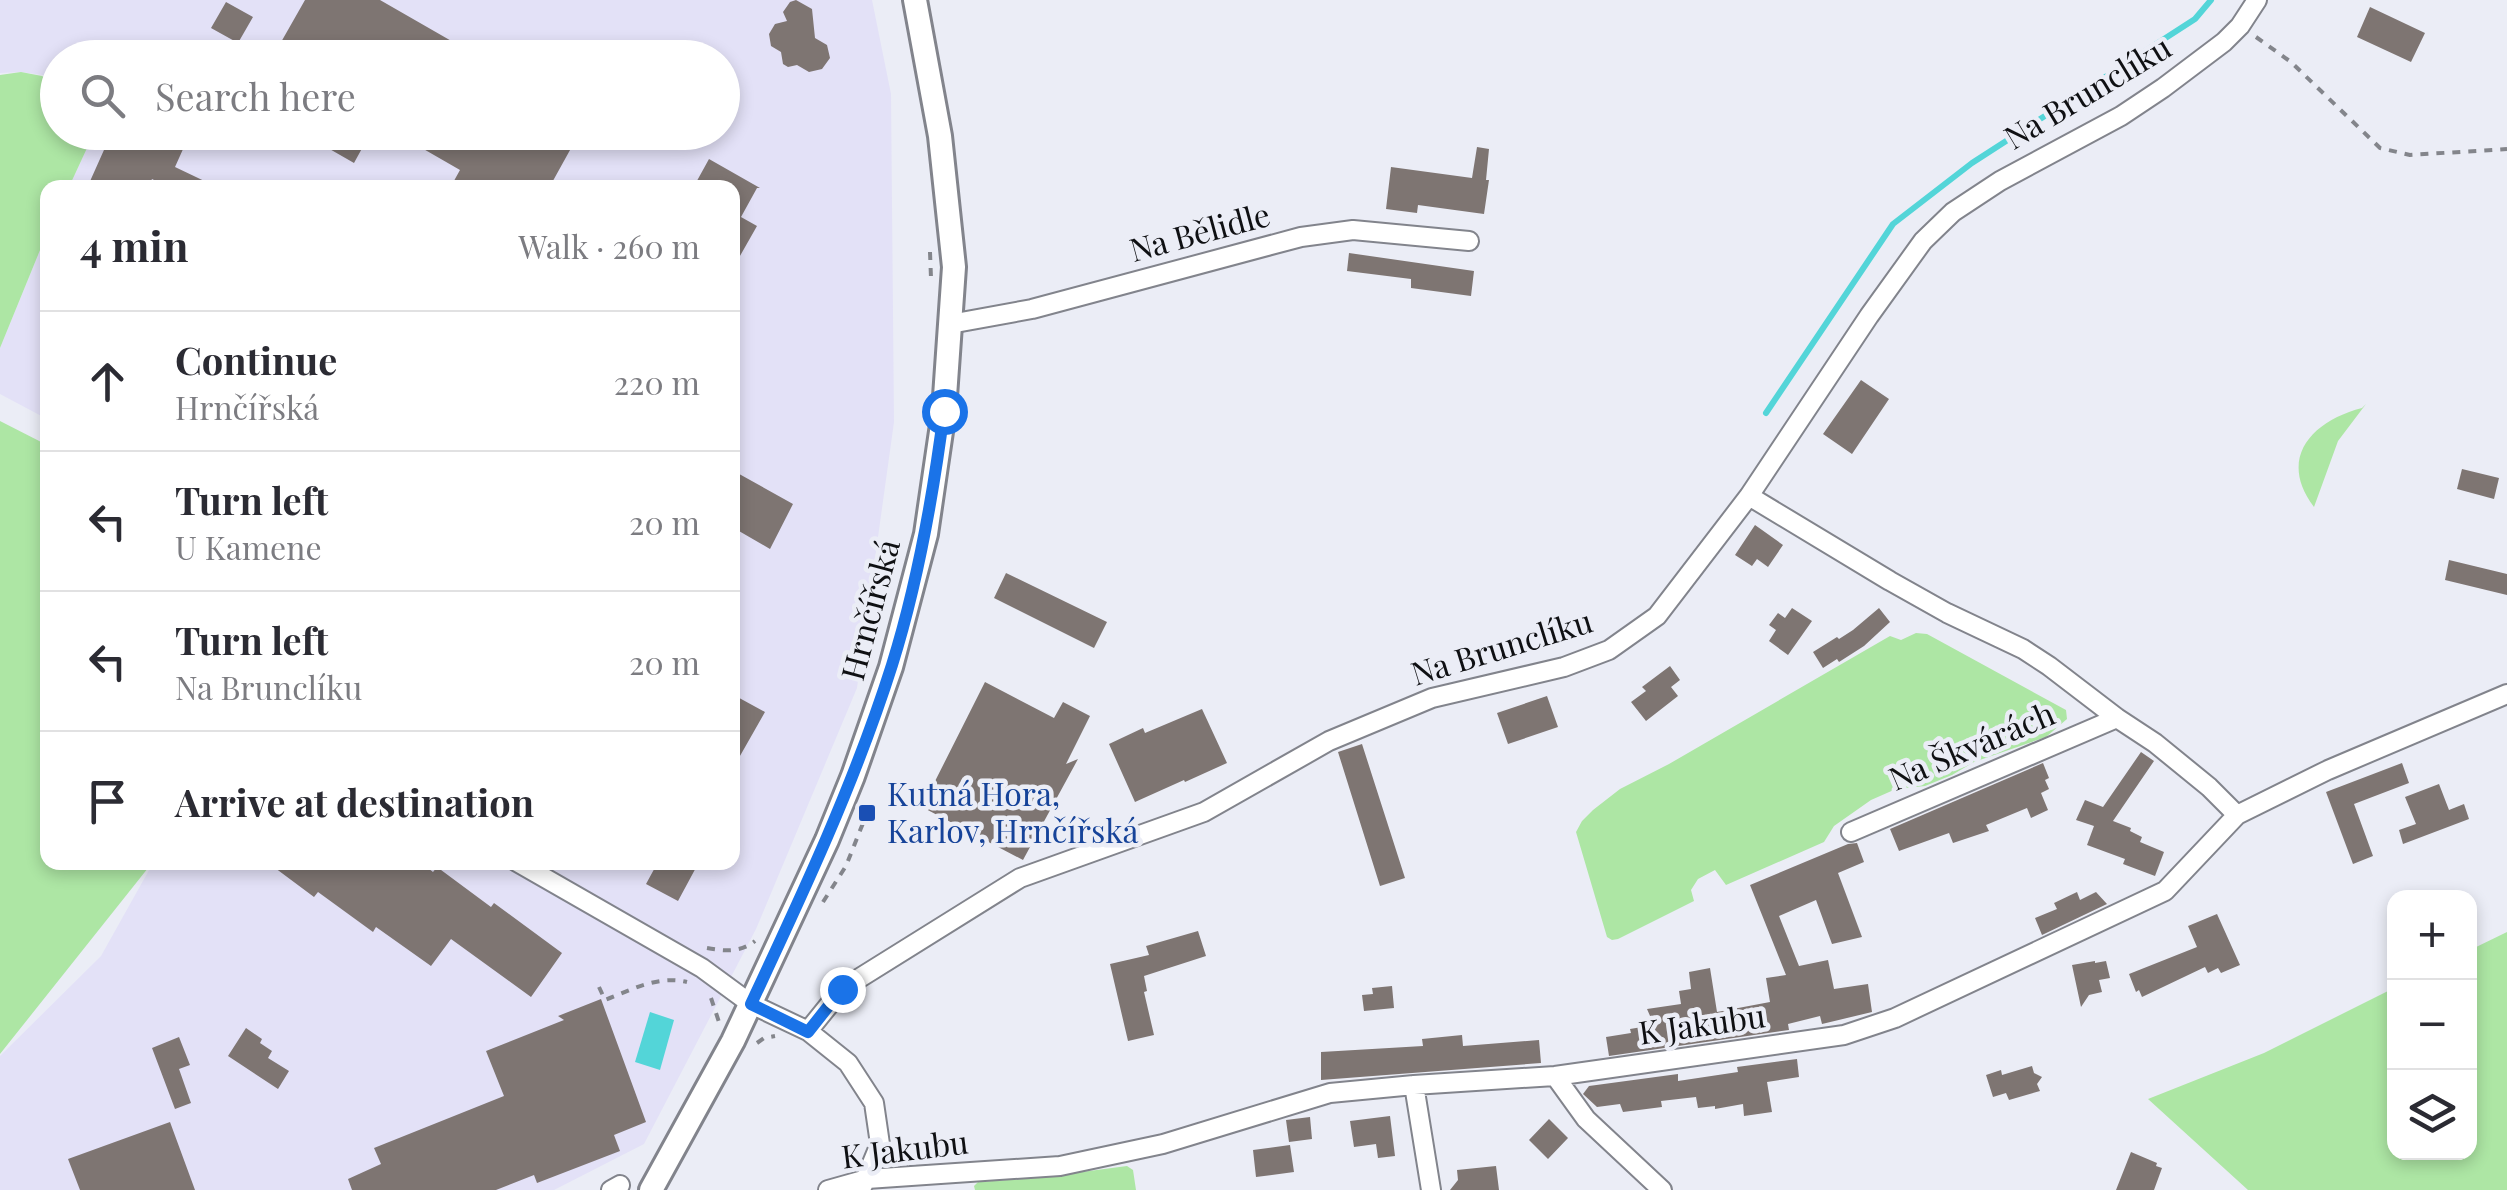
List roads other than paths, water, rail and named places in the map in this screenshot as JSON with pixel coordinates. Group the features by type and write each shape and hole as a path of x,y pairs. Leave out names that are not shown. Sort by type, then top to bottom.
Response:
{"main road":[{"name":"Hrnčířská","path":"651,1190 751,1004 827,840 882,696 926,534 944,411 954,267 940,136 915,0"}],"street":[{"name":"Na Brunclíku","path":"808,1032 842,989 1020,878 1204,812 1329,741 1432,698 1564,667 1609,650 1657,616 1749,496 1923,241 1953,212 2000,181 2121,116 2178,77 2224,42 2257,0"},
{"name":"Na Bělidle","path":"950,324 1032,309 1300,237 1353,230 1468,241"},
{"path":"1749,496 1890,581 2049,666 2155,742 2236,815"},
{"name":"K Jakubu","path":"828,1190 1060,1166 1163,1144 1330,1093 1555,1076 1844,1036 1895,1018 2165,891 2236,815 2328,770 2507,694"},
{"name":"Na Škvárách","path":"1851,832 2117,718"},
{"path":"532,870 702,968 751,1004 808,1032 848,1063 874,1103 880,1144 864,1184"},
{"path":"1555,1076 1586,1118 1662,1190"},
{"path":"1414,1084 1430,1190"}],"water":[{"path":"650,1012 674,1020 660,1070 635,1062"}],"waterway":[{"path":"1766,413 1893,224 1972,163 2195,19 2211,0"}],"place":[{"name":"Kutná Hora, Karlov, Hrnčířská","path":"867,813"}]}
